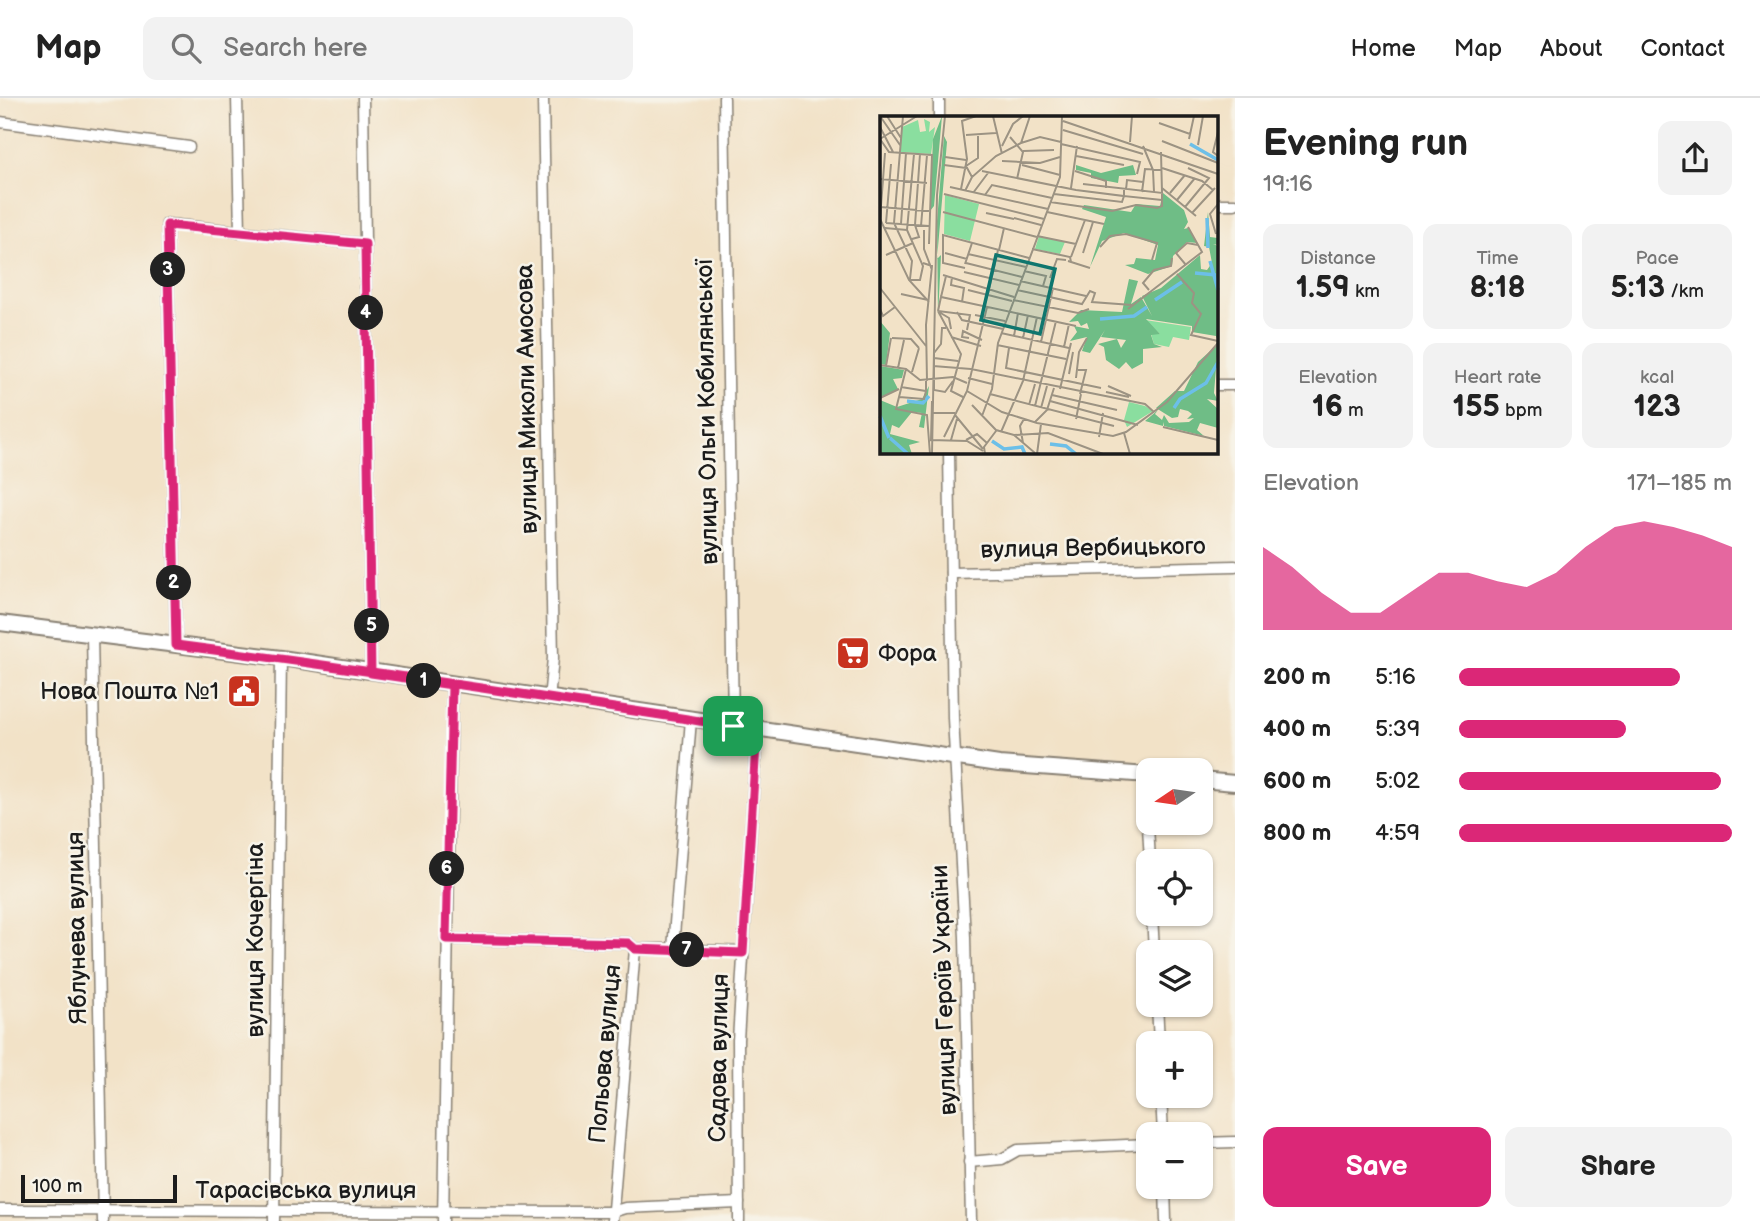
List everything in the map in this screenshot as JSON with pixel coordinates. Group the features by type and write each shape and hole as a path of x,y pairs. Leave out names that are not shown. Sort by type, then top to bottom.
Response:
{"street":[{"path":"237,98 240,232"},
{"path":"363,98 371,673"},
{"name":"вулиця Миколи Амосова","path":"543,98 553,658 549,700"},
{"name":"вулиця Ольги Кобилянської","path":"724,98 733,726"},
{"path":"939,98 939,116"},
{"path":"0,122 189,148"},
{"path":"176,645 167,225 365,244"},
{"name":"вулиця Героїв України","path":"949,453 956,758 965,937 971,1221"},
{"name":"вулиця Вербицького","path":"951,573 1235,566"},
{"path":"0,623 281,658 549,700 956,758 1136,774"},
{"name":"Яблунева вулиця","path":"92,634 103,1216"},
{"name":"вулиця Кочергіна","path":"274,1221 281,658"},
{"path":"443,1216 452,685"},
{"path":"673,949 691,719"},
{"name":"Садова вулиця","path":"739,1221 738,1040 757,729"},
{"path":"1213,781 1235,783"},
{"path":"446,939 628,943 635,949"},
{"name":"Польова вулиця","path":"612,1217 635,949 743,953"},
{"path":"1213,1143 1235,1142"},
{"path":"969,1162 1002,1159 1018,1150 1136,1145"},
{"path":"1165,1199 1166,1221"},
{"name":"Тарасівська вулиця","path":"0,1210 103,1216 263,1212 274,1209 443,1216 612,1217 625,1208 739,1203"}],"place":[{"name":"Фора","path":"853,653"},
{"name":"Нова Пошта №1","path":"244,691"}],"route":[{"path":"733,726 549,700 452,685 371,673 281,658 176,645 167,225 365,244 371,673 452,685 446,939 628,943 635,949 743,953 757,729 733,726"}]}
